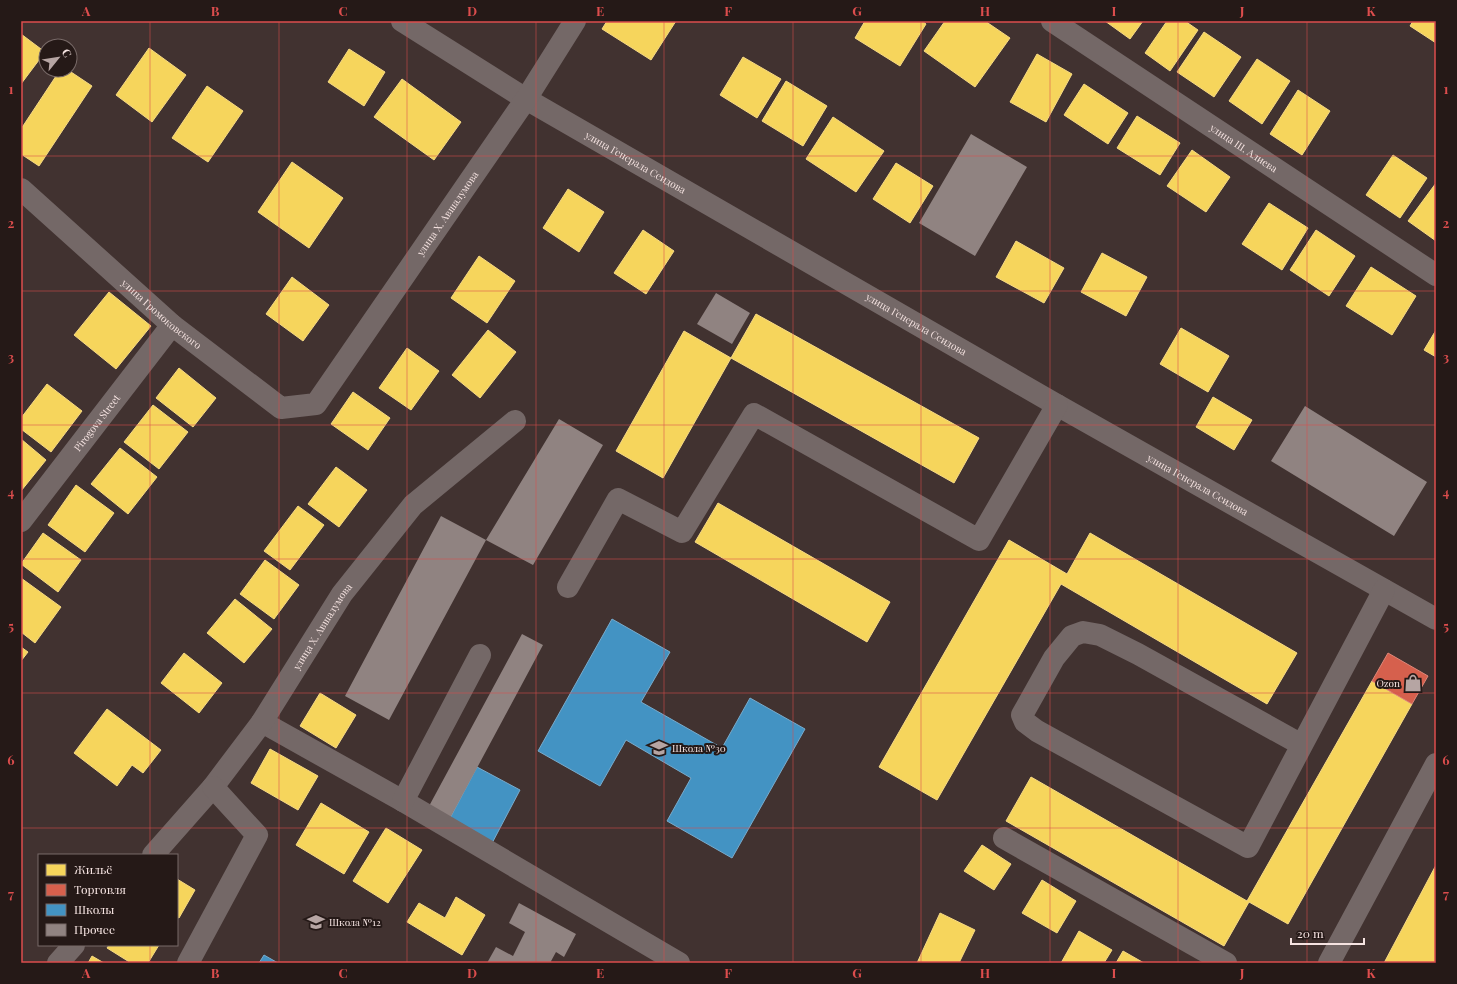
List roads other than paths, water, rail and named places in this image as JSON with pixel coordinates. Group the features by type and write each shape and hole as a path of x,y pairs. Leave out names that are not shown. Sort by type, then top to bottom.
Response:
{"street":[{"name":"улица Генерала Сеидова","path":"402,21 526,99 1057,405 1436,619"},
{"name":"улица Х. Авшалумова","path":"316,404 526,99 575,21"},
{"name":"улица Ш. Алиева","path":"1052,21 1436,275"},
{"name":"улица Громоковского","path":"21,189 172,325 281,408 316,404"},
{"name":"Pirogova Street","path":"21,521 172,325"},
{"path":"568,587 618,499 682,532 754,414 979,540 1057,405"},
{"name":"улица Х. Авшалумова","path":"154,854 213,787 262,722 342,594 413,505 515,421"},
{"path":"1302,745 1138,654 1100,635 1083,632 1072,636 1054,658 1022,715 1025,722 1037,731 1248,847 1302,745 1384,590"},
{"path":"403,800 480,656"},
{"path":"262,722 403,800 678,963"},
{"path":"1329,963 1436,764"},
{"path":"188,963 257,835 213,787"},
{"path":"1004,838 1226,963"},
{"path":"58,963 73,946"}],"place":[{"name":"Ozon","path":"1413,683"},
{"name":"Школа №30","path":"659,748"},
{"name":"Школа №12","path":"316,922"}]}
